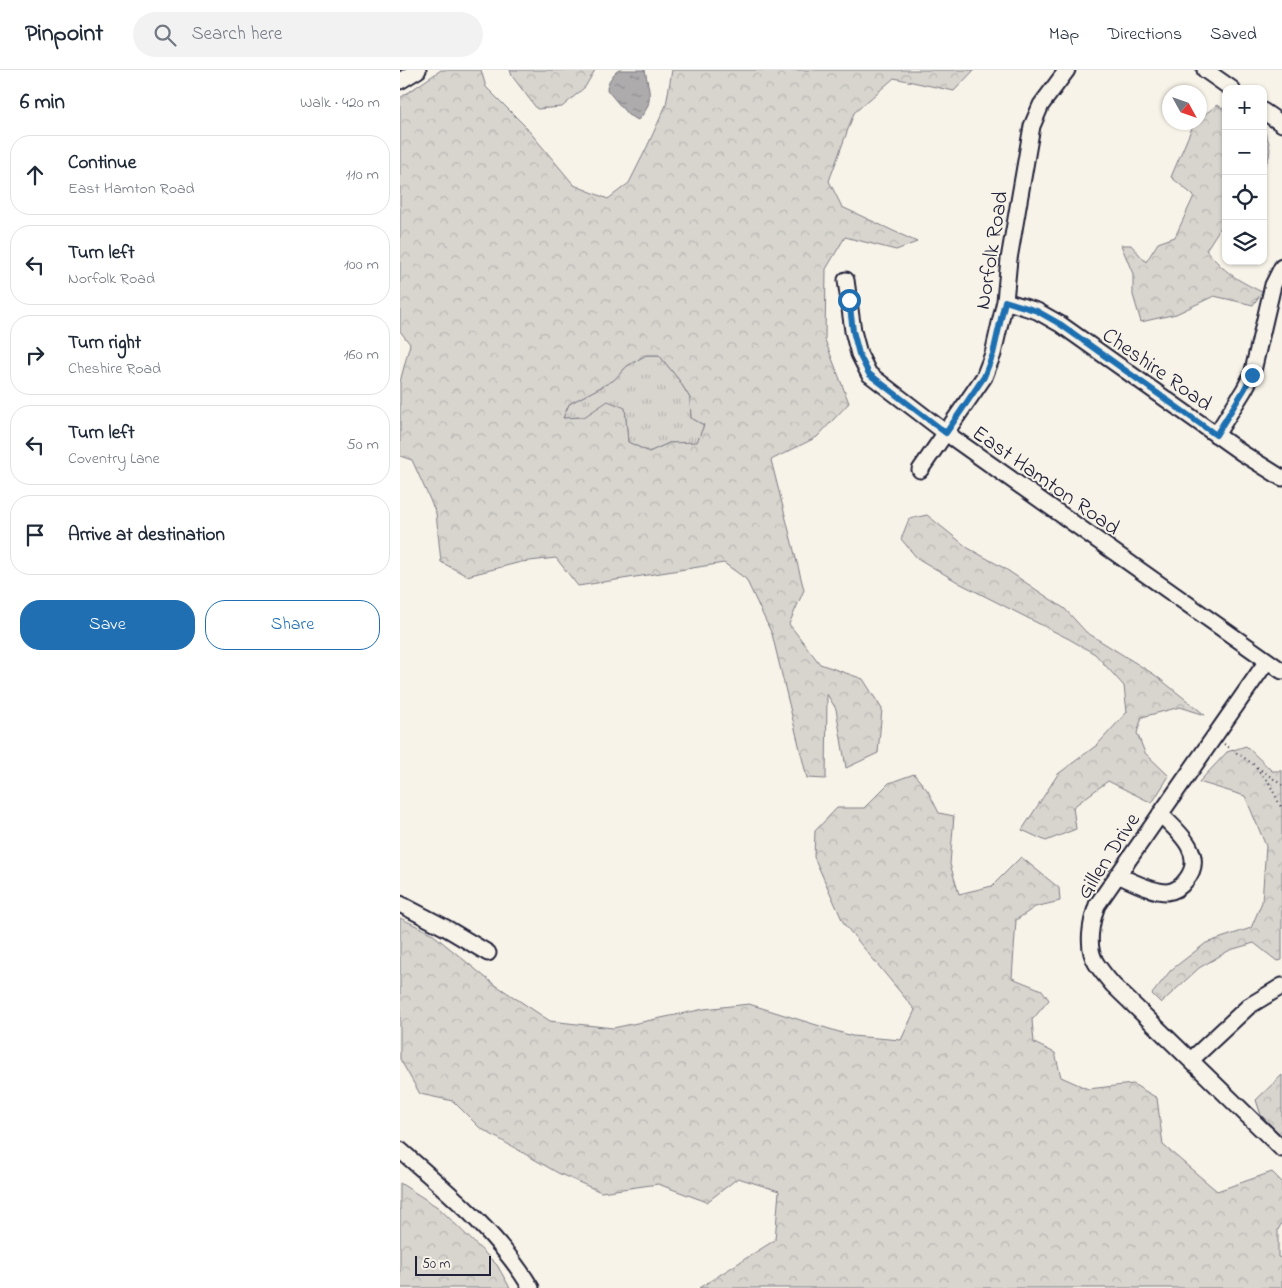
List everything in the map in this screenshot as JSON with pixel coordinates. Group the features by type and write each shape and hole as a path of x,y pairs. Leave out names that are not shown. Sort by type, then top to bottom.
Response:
{"street":[{"path":"400,81 418,70"},
{"name":"Norfolk Road","path":"920,470 984,377 993,354 1005,301 1009,259 1032,126 1041,104 1067,70"},
{"path":"1205,70 1226,85"},
{"path":"1267,114 1282,124"},
{"path":"1216,435 1252,375 1273,285 1282,267"},
{"name":"East Hamton Road","path":"846,280 853,331 859,354 869,374 946,433 1282,671"},
{"name":"Cheshire Road","path":"1005,301 1037,311 1060,324 1216,435 1282,478"},
{"name":"Gillen Drive","path":"1267,661 1116,875 1097,905 1091,922 1090,939 1094,959 1113,985 1282,1149"},
{"path":"1116,875 1166,892 1174,891 1188,878 1194,864 1192,851 1181,834 1160,814"},
{"path":"400,904 488,953"},
{"path":"1191,1060 1249,1006 1282,986"},
{"path":"400,1150 434,1180 502,1247 518,1266 531,1288"}],"path":[{"path":"1213,738 1232,749 1282,785"},
{"path":"1253,764 1269,783 1282,809"}],"green space":[{"path":"441,70 481,70 486,87 524,125 574,185 608,199 629,183 647,147 666,105 672,70 974,70 954,91 894,78 854,113 829,181 842,207 917,242 896,250 845,237 826,269 825,340 849,403 817,437 771,460 804,590 789,624 820,664 863,679 882,709 878,753 846,768 836,709 827,694 826,779 807,778 772,634 746,579 724,563 578,586 556,558 521,562 467,576 441,562 436,513 412,460 400,456 400,382 410,344 400,331 400,98","holes":["646,355 659,355 679,380 690,398 691,418 704,425 697,442 669,443 649,452 628,442 625,408 608,401 584,417 563,418 569,404 614,380 627,366"]},
{"path":"510,70 595,70 585,87 562,107 537,109 512,76"},
{"path":"1217,105 1222,108 1222,225 1206,250 1231,275 1262,292 1253,305 1214,296 1176,314 1141,322 1133,295 1133,274 1121,245 1131,245 1146,262 1158,243 1175,237 1194,196 1171,177 1191,130 1207,130 1207,113"},
{"path":"1267,137 1270,149 1267,161"},
{"path":"646,355 659,355 679,380 690,398 691,418 704,425 697,443 669,443 649,452 628,442 625,409 584,417 563,418 569,404 614,380 627,366"},
{"path":"927,515 968,548 1004,568 1065,609 1086,632 1155,675 1205,715 1180,707 1142,717 1137,733 1145,753 1169,776 1152,803 1108,781 1073,807 1076,829 1046,841 1022,830 1058,774 1097,745 1127,712 1124,686 1095,654 961,584 917,558 901,539 909,519"},
{"path":"1246,746 1272,771 1282,771 1282,960 1277,961 1254,943 1230,950 1199,968 1161,1003 1152,994 1171,970 1206,943 1251,928 1262,902 1266,846 1245,796 1199,782 1227,752"},
{"path":"914,774 928,791 939,813 954,816 950,864 959,894 992,886 1021,857 1059,888 1060,901 1035,907 1016,920 1012,978 1042,990 1049,1000 1032,1020 1034,1043 1055,1053 1061,1077 1088,1089 1133,1084 1157,1098 1163,1145 1217,1191 1272,1172 1282,1182 1282,1222 1278,1230 1278,1257 1282,1258 1282,1288 699,1288 775,1240 779,1191 738,1178 707,1202 658,1184 601,1192 558,1173 480,1128 453,1101 420,1094 400,1059 400,918 431,933 491,982 550,1021 613,1028 704,1009 749,1004 852,1036 901,1040 915,1010 844,924 814,857 815,831 837,808 864,808 889,783"},
{"path":"1282,1075 1282,1136 1261,1115 1256,1100"},
{"path":"400,1183 439,1208 497,1265 510,1288 400,1288"}],"water":[{"path":"619,70 645,70 649,102 638,120 628,115 607,90 611,78"}],"route":[{"path":"849,300 850,315 859,354 869,374 946,433 984,377 993,354 1005,301 1037,311 1060,324 1216,435 1252,375"}]}
